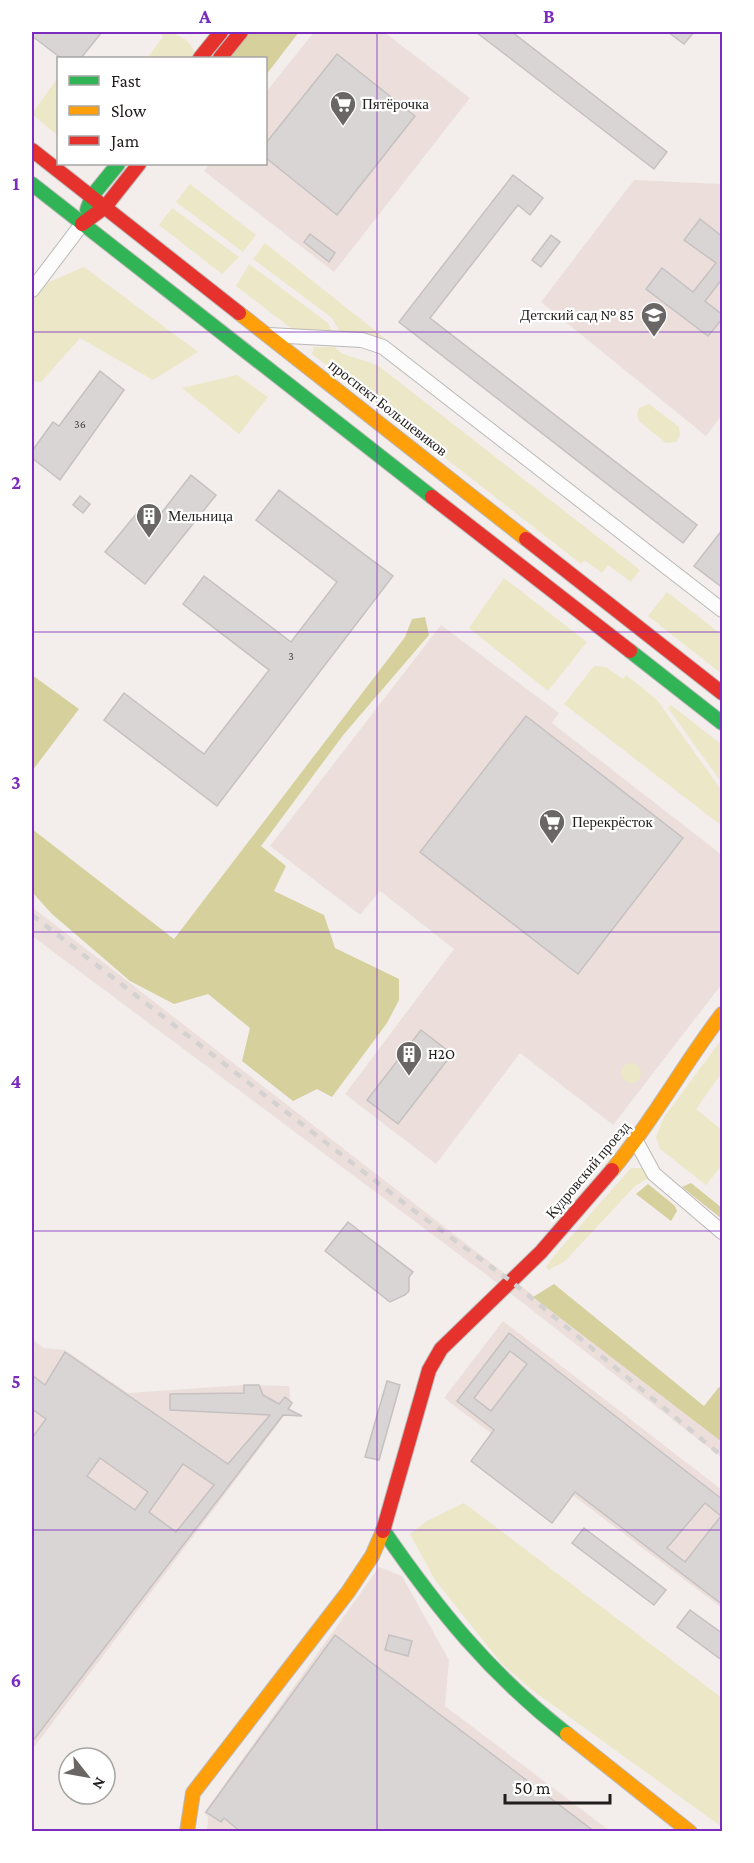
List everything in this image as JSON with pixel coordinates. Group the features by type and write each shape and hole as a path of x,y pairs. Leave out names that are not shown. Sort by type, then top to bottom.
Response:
{"main road":[{"path":"201,57 221,32"},
{"path":"221,57 241,32"},
{"name":"проспект Большевиков","path":"32,150 723,693"},
{"path":"82,224 92,196 117,165"},
{"path":"82,224 105,207 138,165"},
{"path":"32,184 723,723"},
{"path":"357,438 374,418"},
{"name":"Кудровский проезд","path":"188,1832 193,1793 362,1572 383,1530 429,1370 441,1349 512,1282 636,1141 687,1060 723,1014"},
{"path":"383,1530 427,1594 503,1681 542,1715 690,1832"}],"street":[{"path":"32,290 82,224"},
{"path":"269,335 362,340 383,347 723,610"},
{"path":"636,1141 654,1174 723,1232"}],"shaded area":[{"path":"160,32 181,37 189,43 195,53 191,57 148,57 163,37"},
{"path":"250,32 299,32 267,74 267,57 230,57"},
{"path":"314,32 384,32 470,98 334,272 204,171 208,165 267,165 267,91"},
{"path":"57,78 57,135 32,114"},
{"name":"Детский сад № 85","path":"634,180 722,184 722,415 706,436 541,302"},
{"path":"190,184 256,235 243,252 176,202"},
{"path":"172,208 239,257 222,274 159,225"},
{"path":"265,243 387,340 365,333 339,331 332,318 253,259"},
{"path":"249,264 328,323 332,331 292,329 236,286"},
{"path":"84,267 198,352 153,380 80,338 41,382 32,381 32,300 42,285"},
{"path":"314,347 335,347 343,354 380,367 640,570 631,582 608,565 602,573 584,560 581,564 312,354"},
{"path":"237,375 268,397 239,434 182,388"},
{"path":"649,404 679,427 680,435 676,442 666,443 639,421 637,414 639,408"},
{"path":"504,578 587,642 548,691 469,628"},
{"path":"667,592 722,635 722,674 648,616"},
{"path":"425,617 429,635 344,734 261,846 286,866 274,891 324,915 335,948 399,979 399,1000 387,1023 332,1097 317,1089 293,1101 242,1061 250,1028 208,994 174,1004 130,981 52,914 32,892 32,829 174,939 405,637 412,619"},
{"path":"441,625 559,713 552,723 722,855 722,984 613,1125 520,1053 436,1164 345,1094 454,949 380,891 360,915 270,846"},
{"path":"594,666 606,667 623,679 626,675 657,700 722,791 722,826 564,704"},
{"path":"32,675 79,709 32,771"},
{"path":"671,705 722,745 722,783 668,708"},
{"path":"32,907 722,1442 722,1458 488,1276 32,936"},
{"path":"722,1039 722,1072 696,1109 722,1130 722,1165 706,1185 660,1149 656,1137 664,1117"},
{"path":"631,1063 638,1066 641,1073 638,1080 631,1083 624,1080 621,1073 624,1066"},
{"path":"631,1168 644,1168 650,1177 635,1186 564,1262 548,1270 546,1267 553,1257"},
{"path":"691,1183 722,1208 722,1219 682,1187"},
{"path":"648,1184 675,1206 677,1211 671,1221 636,1194"},
{"path":"554,1284 704,1406 719,1387 722,1389 722,1442 533,1297"},
{"path":"503,1321 722,1490 722,1608 444,1398"},
{"path":"32,1339 44,1348 65,1350 128,1393 244,1385 289,1386 291,1407 32,1750"},
{"path":"464,1503 722,1698 722,1827 532,1690 502,1664 435,1580 410,1534 427,1521"},
{"path":"379,1567 402,1576 449,1660 445,1706 610,1831 207,1832 208,1817 204,1813"}],"building":[{"path":"32,32 102,32 82,57 60,57 32,36"},
{"path":"476,32 512,32 667,152 654,169"},
{"path":"668,32 694,32 684,44"},
{"name":"Пятёрочка","path":"337,54 415,116 337,215 267,159 267,142"},
{"path":"513,175 543,198 530,215 518,205 430,318 697,525 683,543 399,322"},
{"path":"700,219 723,237 723,278 705,301 723,315 723,318 708,336 646,289 662,268 693,292 716,263 684,240"},
{"path":"310,234 335,253 329,262 304,242"},
{"path":"551,235 560,242 541,267 532,260"},
{"path":"100,371 124,390 60,480 32,458 32,451 53,422 59,426"},
{"name":"Мельница","path":"191,475 216,495 145,584 105,552 137,513 152,525"},
{"path":"279,490 393,576 217,806 104,720 124,693 204,754 269,670 183,604 204,576 291,642 337,582 256,520"},
{"path":"80,496 90,504 83,513 73,505"},
{"path":"723,529 723,588 694,566"},
{"name":"Перекрёсток","path":"526,716 683,838 578,974 420,852"},
{"name":"H2O","path":"421,1030 452,1054 398,1124 367,1100"},
{"path":"348,1222 413,1272 409,1277 409,1291 405,1295 390,1302 325,1251"},
{"path":"509,1333 723,1500 723,1605 575,1492 552,1523 471,1461 494,1430 457,1401","holes":["510,1351 527,1364 491,1411 474,1398","705,1503 721,1516 685,1562 667,1548"]},
{"path":"65,1352 228,1464 270,1415 170,1410 170,1394 244,1393 244,1385 259,1385 263,1395 279,1404 285,1397 292,1403 288,1409 302,1416 283,1415 32,1742 32,1438 46,1419 32,1409 32,1375 45,1385","holes":["100,1458 148,1492 135,1510 87,1476","183,1464 214,1485 176,1532 149,1512"]},
{"path":"387,1381 400,1385 379,1460 365,1457"},
{"path":"584,1528 666,1590 654,1605 572,1543"},
{"path":"690,1610 723,1634 723,1661 677,1627"},
{"path":"335,1635 595,1832 241,1832 224,1818 221,1822 206,1812"},
{"path":"389,1635 412,1641 408,1656 385,1650"}],"railway":[{"path":"32,915 409,1207 512,1282 722,1456"}],"traffic: fast":[{"path":"87,210 92,196 117,165"},
{"path":"32,184 432,497"},
{"path":"630,651 722,723"},
{"path":"383,1530 424,1587 467,1640 514,1688 567,1734"}],"traffic: slow":[{"path":"239,313 526,539"},
{"path":"612,1170 641,1132 722,1014"},
{"path":"187,1832 193,1793 348,1592 372,1556 383,1531"},
{"path":"567,1734 690,1832"}],"traffic: jam":[{"path":"201,57 221,32"},
{"path":"221,57 241,32"},
{"path":"32,150 239,313"},
{"path":"82,224 105,207 138,165"},
{"path":"432,497 630,651"},
{"path":"526,539 722,693"},
{"path":"383,1531 429,1370 441,1349 541,1252 612,1170"}],"place":[{"name":"Пятёрочка","path":"343,127"},
{"name":"Детский сад № 85","path":"654,338"},
{"name":"Мельница","path":"149,539"},
{"name":"Перекрёсток","path":"552,845"},
{"name":"H2O","path":"409,1077"}]}
